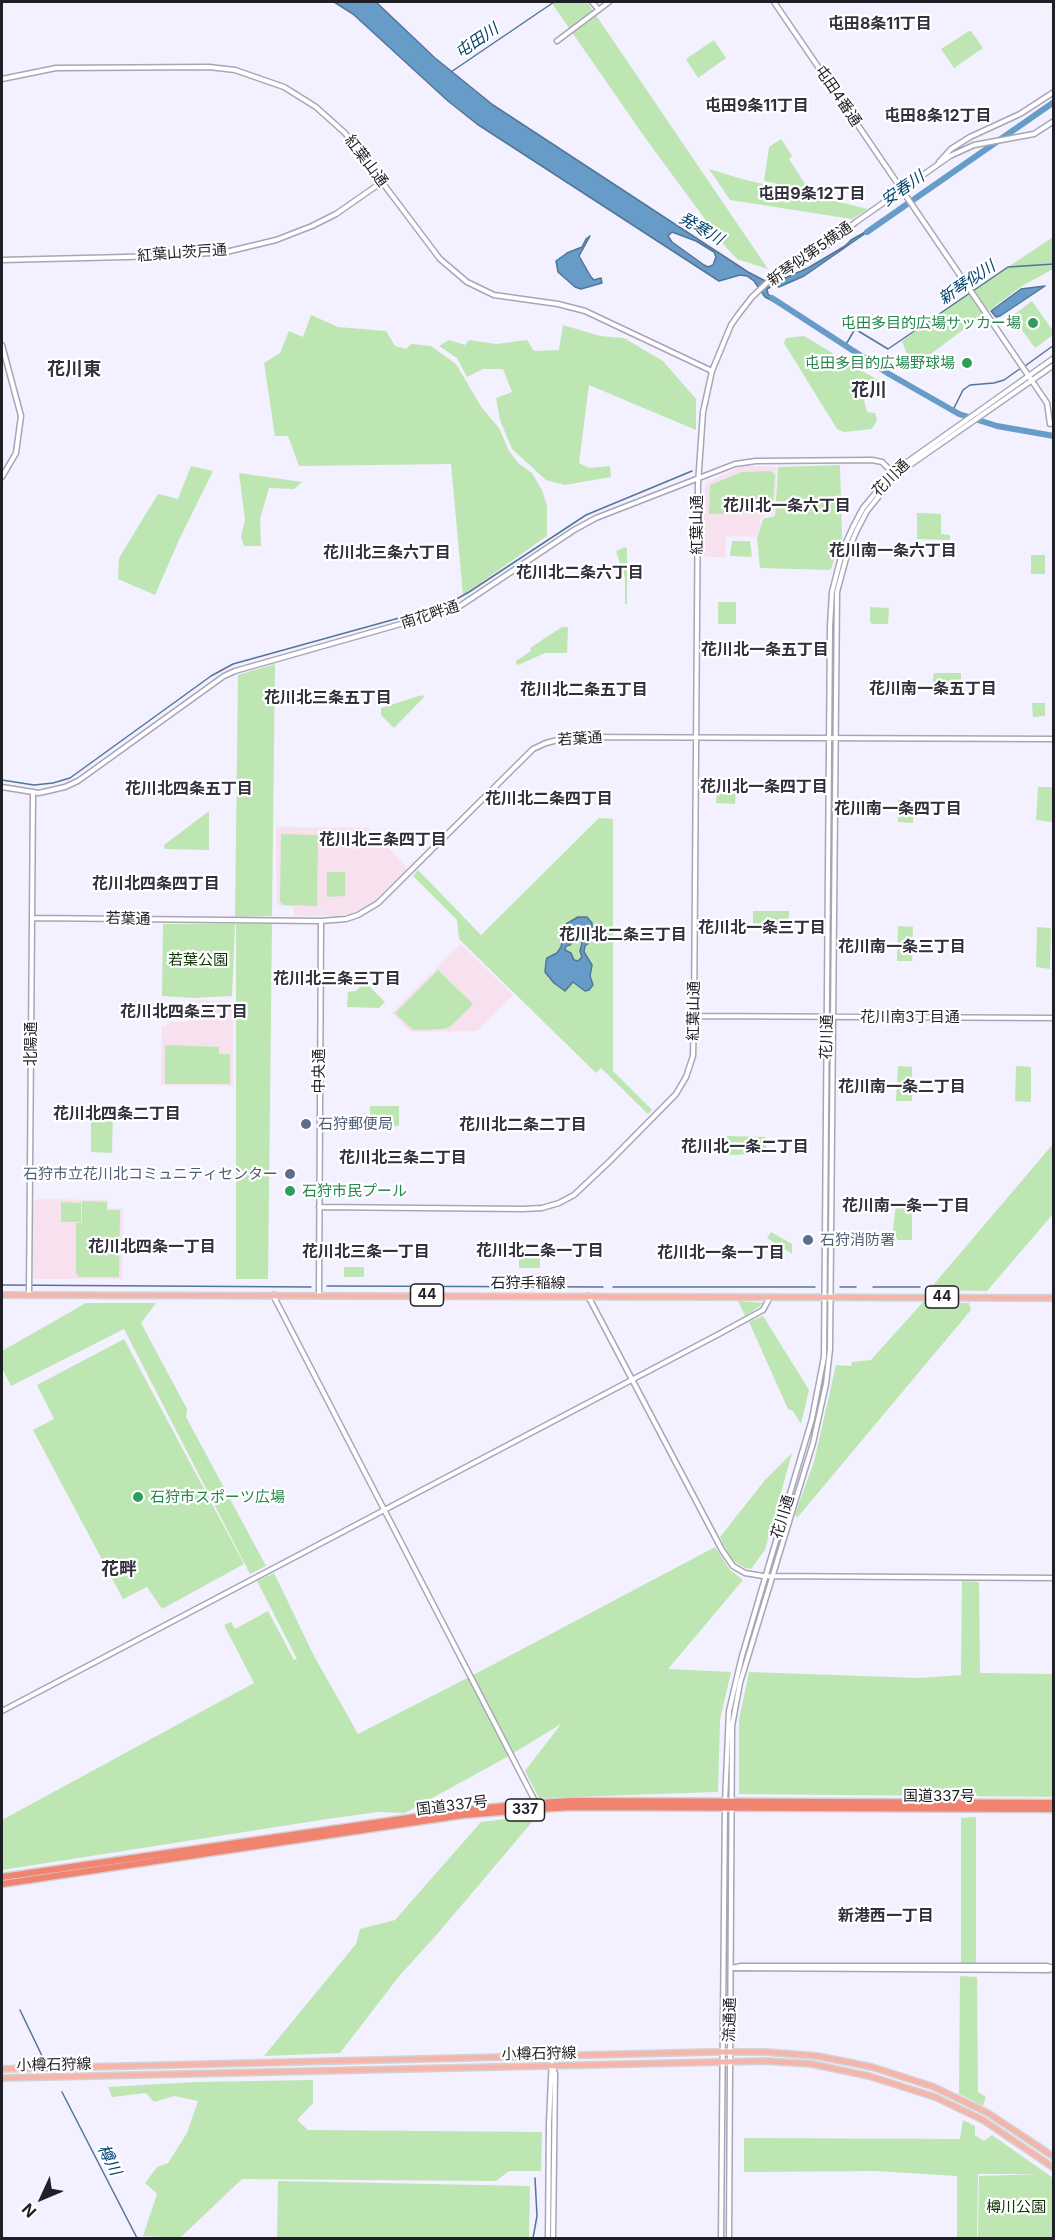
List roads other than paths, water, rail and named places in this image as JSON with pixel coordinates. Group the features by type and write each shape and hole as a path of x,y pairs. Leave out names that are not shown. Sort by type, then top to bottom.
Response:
{"highway":[{"name":"国道337号","path":"2,1877 464,1810 538,1806 1053,1803"},
{"name":"国道337号","path":"729,1805 1053,1809"},
{"name":"国道337号","path":"2,1884 538,1806"}],"main road":[{"name":"石狩手稲線","path":"2,1295 29,1289 272,1294 1053,1298"},
{"name":"小樽石狩線","path":"2,2069 723,2052 817,2056 872,2067 934,2087 968,2102 1021,2133 1053,2157"},
{"name":"小樽石狩線","path":"2,2079 730,2061 812,2064 858,2073 917,2090 983,2120 1053,2168"}],"street":[{"path":"592,2 598,9"},
{"path":"557,41 609,2"},
{"name":"屯田4番通","path":"774,2 1021,363 1049,407 1050,424"},
{"name":"紅葉山通","path":"2,79 56,68 209,67 235,70 284,87 316,107 345,133 440,259 467,282 494,295 558,304 585,311 712,371 704,412 698,477 693,1056 682,1085 602,1169 566,1200 535,1209 319,1207"},
{"name":"新琴似第5横通","path":"712,371 731,325 744,307 772,278 824,248 856,222 903,190 951,149 970,137 1020,114 1053,92"},
{"name":"新琴似第5横通","path":"938,162 962,149 1034,134 1053,121"},
{"name":"紅葉山茨戸通","path":"2,260 177,256 226,252 276,240 312,226 336,214 382,182"},
{"path":"2,345 21,416 16,453 2,477"},
{"name":"花川通","path":"830,1016 835,616 840,576 848,551 867,511 895,474 990,409 1053,358"},
{"name":"花川通","path":"729,1805 732,1726 735,1707 768,1576 813,1443 823,1400 830,1349 828,1296 829,738 831,607 836,574 843,549 863,508 895,474 985,406 1053,364"},
{"name":"南花畔通","path":"2,787 33,792 56,791 78,781 195,696 234,671 457,608 574,530 596,518 735,464 756,461 878,460 895,474"},
{"name":"若葉通","path":"32,918 321,921 346,919 378,903 533,749 570,737 1053,740"},
{"name":"北陽通","path":"29,1289 33,792"},
{"name":"中央通","path":"319,1294 321,921"},
{"name":"花川南3丁目通","path":"694,1016 1053,1018"},
{"path":"272,1294 538,1806"},
{"path":"588,1295 631,1380 726,1557 733,1566 745,1573 768,1576 1053,1578"},
{"path":"2,1711 763,1310 771,1296"},
{"name":"花川通","path":"729,1805 728,1727 732,1696 819,1392 828,1296"},
{"name":"流通通","path":"729,1805 731,1968 729,2238"},
{"name":"流通通","path":"721,2238 722,2062 729,1805"},
{"path":"731,1968 740,1970 1048,1971 1053,1968"},
{"path":"548,2238 552,2056"},
{"path":"552,2066 555,2073 553,2238"}],"water":[{"path":"334,2 376,2 435,58 493,105 748,272 771,284 808,268 876,226 804,276 779,287 774,285 767,289 768,294 782,306 765,297 754,281 747,276 740,275 719,281 477,124 448,101 353,14","holes":["672,232 696,241 714,252 716,257 713,265 708,267 704,265 672,242 668,236"]},
{"path":"590,236 579,256 591,277 594,280 601,278 602,283 581,289 575,287 558,272 556,261 567,253 582,247"},
{"path":"1045,286 1000,316 996,317 991,311 1021,289"},
{"path":"578,917 587,917 592,923 592,940 585,946 584,952 592,965 590,976 593,985 589,990 585,991 573,982 565,991 545,972 547,958 557,953 561,947 566,924","holes":["575,938 579,938 582,943 580,951 582,957 578,961 574,960 571,953 565,950"]}],"waterway":[{"name":"屯田川","path":"451,72 554,2"},
{"name":"安春川","path":"867,232 1054,102"},
{"name":"新琴似川","path":"845,346 855,329 888,349 1008,267 1054,264"},
{"name":"発寒川","path":"772,298 889,374 959,414 997,426 1054,436"},
{"path":"1025,366 1054,345"},
{"path":"953,410 963,390 970,385 1004,380 1021,368"},
{"path":"2,780 34,785 70,778 211,676 233,664 446,605 586,515 692,471"},
{"path":"2,1285 311,1287"},
{"path":"327,1286 603,1287"},
{"path":"613,1287 815,1287"},
{"path":"840,1287 856,1287"},
{"path":"873,1287 920,1287"},
{"name":"樽川","path":"20,2010 44,2060"},
{"name":"樽川","path":"62,2092 137,2238"},
{"path":"533,2238 537,2216 535,2178"}],"place":[{"name":"屯田多目的広場サッカー場","path":"1033,323"},
{"name":"屯田多目的広場野球場","path":"967,363"},
{"name":"石狩郵便局","path":"306,1124"},
{"name":"石狩市立花川北コミュニティセンター","path":"290,1174"},
{"name":"石狩市民プール","path":"290,1191"},
{"name":"石狩消防署","path":"808,1240"},
{"name":"石狩市スポーツ広場","path":"138,1497"}],"district":[{"name":"屯田8条11丁目","path":"880,24"},
{"name":"屯田9条11丁目","path":"757,106"},
{"name":"屯田8条12丁目","path":"938,116"},
{"name":"屯田9条12丁目","path":"812,194"},
{"name":"花川東","path":"74,370"},
{"name":"花川","path":"869,391"},
{"name":"花川北一条六丁目","path":"787,506"},
{"name":"花川南一条六丁目","path":"893,551"},
{"name":"花川北三条六丁目","path":"387,553"},
{"name":"花川北二条六丁目","path":"580,573"},
{"name":"花川北一条五丁目","path":"765,650"},
{"name":"花川南一条五丁目","path":"933,689"},
{"name":"花川北二条五丁目","path":"584,690"},
{"name":"花川北三条五丁目","path":"328,698"},
{"name":"花川北一条四丁目","path":"764,787"},
{"name":"花川北四条五丁目","path":"189,789"},
{"name":"花川北二条四丁目","path":"549,799"},
{"name":"花川南一条四丁目","path":"898,809"},
{"name":"花川北三条四丁目","path":"383,840"},
{"name":"花川北四条四丁目","path":"156,884"},
{"name":"花川北一条三丁目","path":"762,928"},
{"name":"花川北二条三丁目","path":"623,935"},
{"name":"花川南一条三丁目","path":"902,947"},
{"name":"花川北三条三丁目","path":"337,979"},
{"name":"花川北四条三丁目","path":"184,1012"},
{"name":"花川南一条二丁目","path":"902,1087"},
{"name":"花川北四条二丁目","path":"117,1114"},
{"name":"花川北二条二丁目","path":"523,1125"},
{"name":"花川北一条二丁目","path":"745,1147"},
{"name":"花川北三条二丁目","path":"403,1158"},
{"name":"花川南一条一丁目","path":"906,1206"},
{"name":"花川北四条一丁目","path":"152,1247"},
{"name":"花川北二条一丁目","path":"540,1251"},
{"name":"花川北三条一丁目","path":"366,1252"},
{"name":"花川北一条一丁目","path":"721,1253"},
{"name":"花畔","path":"119,1570"},
{"name":"新港西一丁目","path":"886,1916"}],"park label":[{"name":"若葉公園","path":"198,960"},
{"name":"樽川公園","path":"1016,2207"}]}
